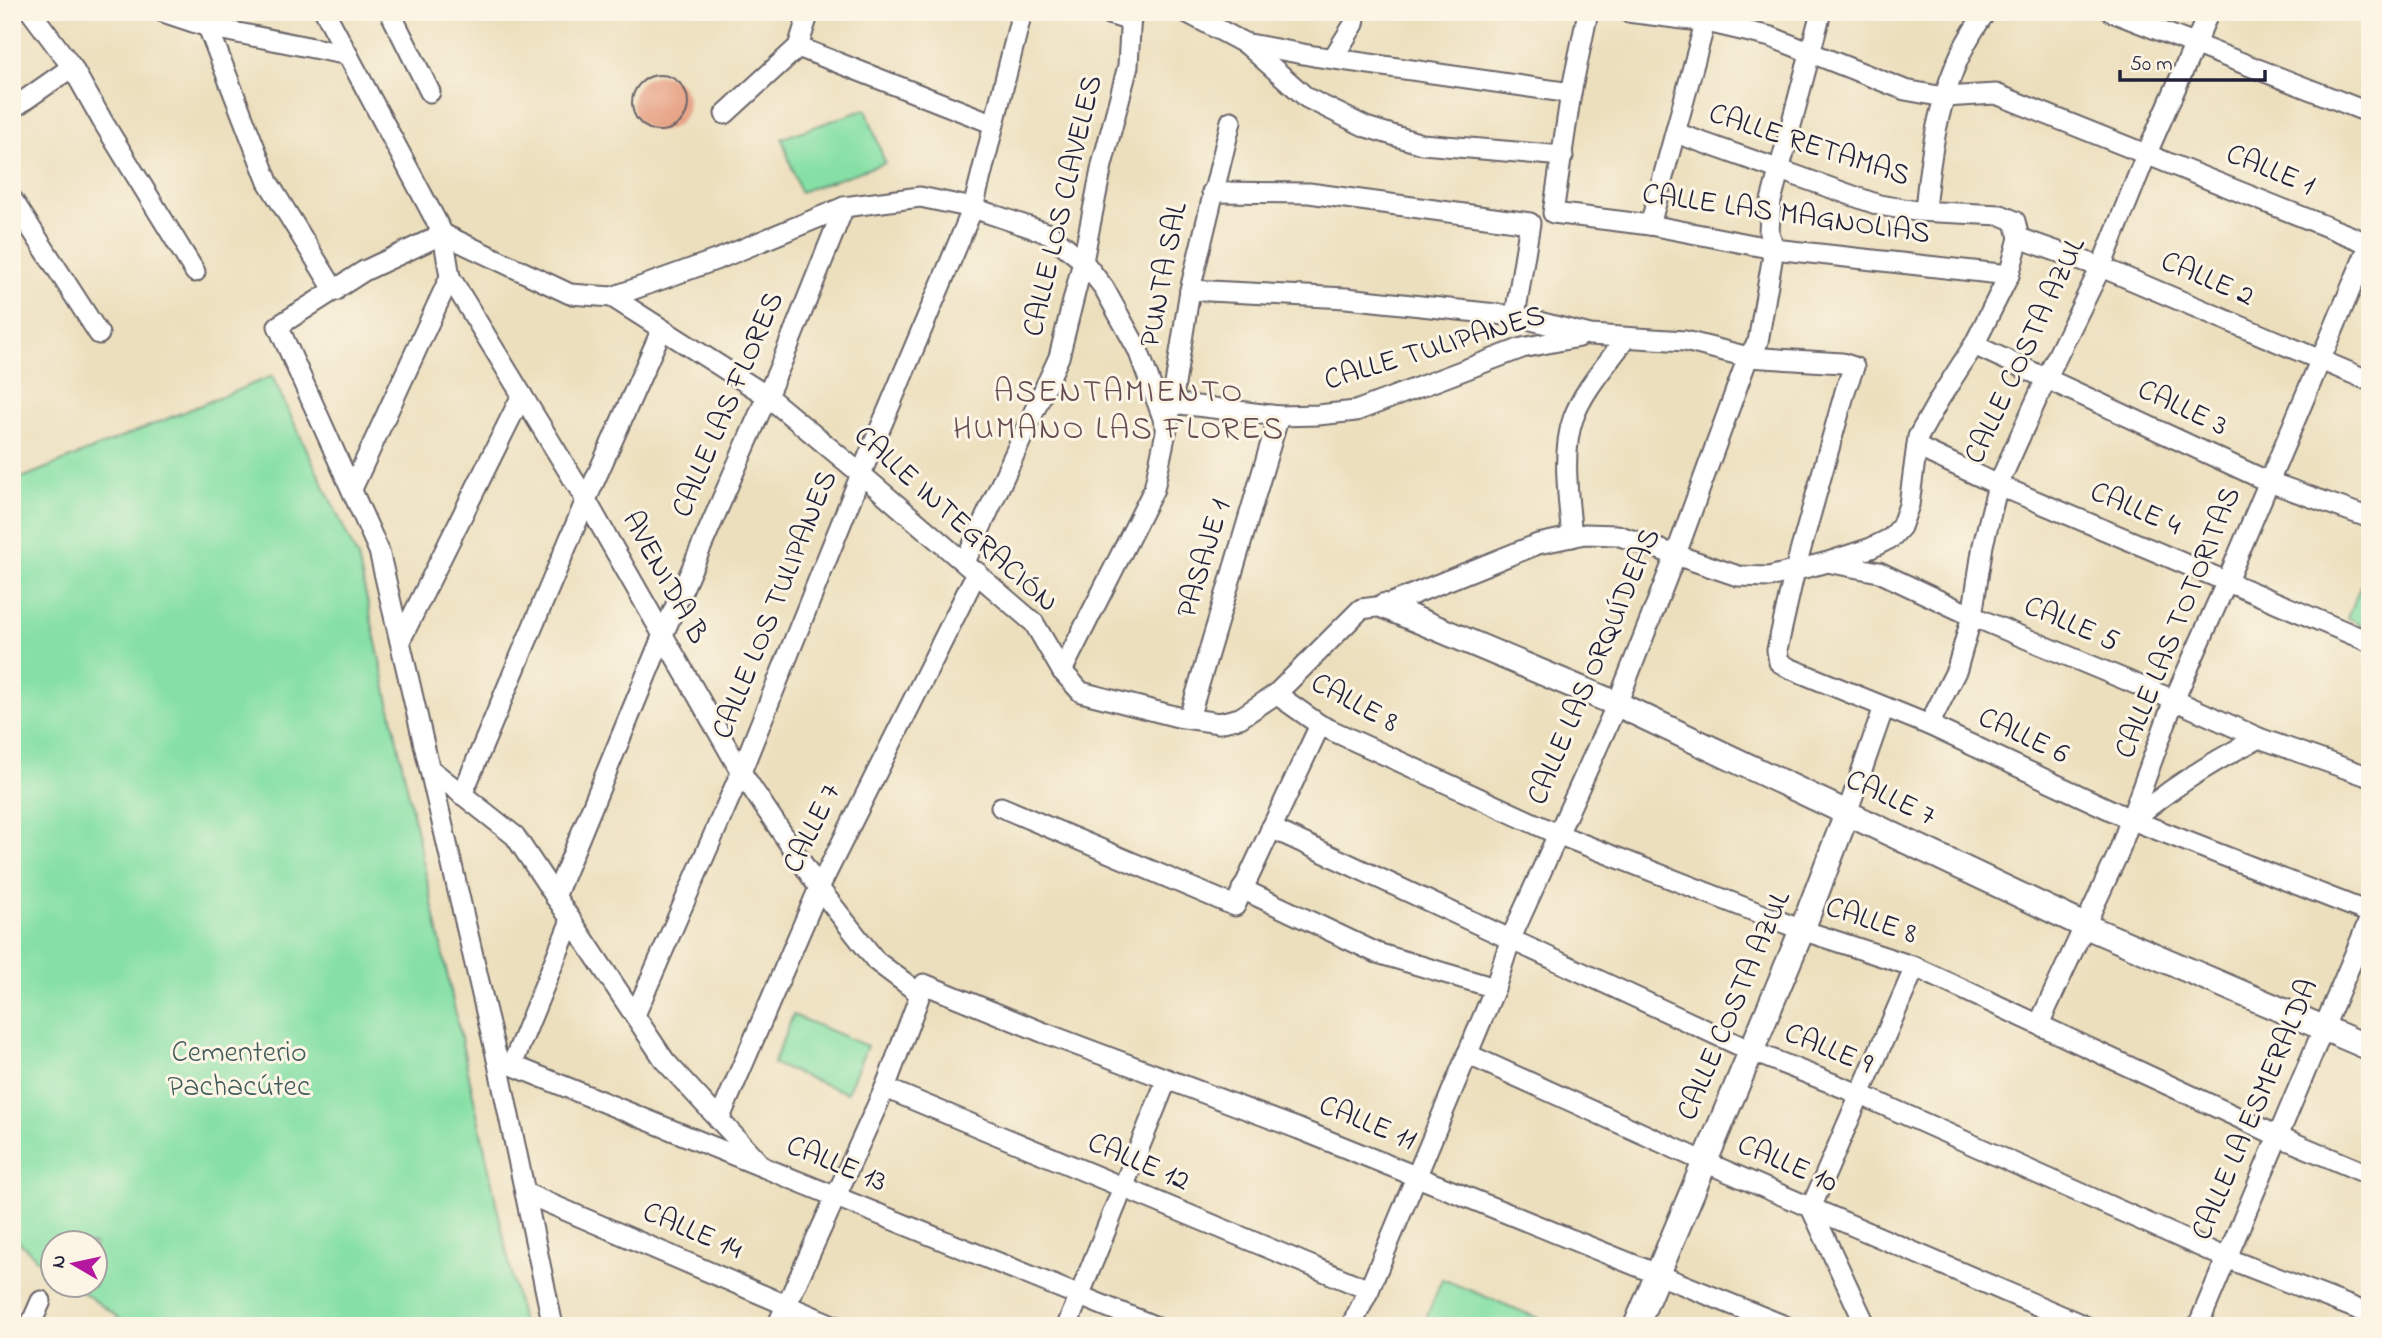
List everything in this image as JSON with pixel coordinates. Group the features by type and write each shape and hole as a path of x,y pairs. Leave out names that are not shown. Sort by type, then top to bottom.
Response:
{"street":[{"path":"32,12 72,67 195,272"},
{"path":"163,12 348,55"},
{"name":"AVENIDA B","path":"325,12 443,234 450,277 586,500 741,772 818,888 876,961 922,989"},
{"path":"390,12 430,92"},
{"path":"725,114 798,47 809,12"},
{"name":"CALLE LOS TULIPANES","path":"635,1015 741,772 861,474 973,208 1022,12"},
{"path":"1102,12 1131,16"},
{"path":"1186,12 1244,43 1307,98 1366,127 1422,144 1563,156 1571,93 1588,12"},
{"path":"1333,58 1354,24 1356,12"},
{"name":"CALLE 1","path":"1628,12 1708,17 1771,37 1905,90 1944,97 1996,94 2370,243"},
{"name":"CALLE LAS ORQUÍDEAS","path":"1351,1326 1370,1290 1494,988 1511,938 1617,704 1676,554 1748,357 1758,342 1774,250 1769,232 1771,201 1821,12"},
{"path":"1924,211 1934,141 1944,97 1970,33 1986,12"},
{"path":"2112,12 2370,113"},
{"name":"CALLE COSTA AZUL","path":"1929,725 1957,669 1972,616 1983,545 1998,485 2101,267 2147,153 2209,12"},
{"name":"CALLE LOS CLAVELES","path":"971,567 1059,357 1083,261 1102,165 1128,66 1131,16"},
{"path":"1650,225 1708,17"},
{"path":"204,20 268,183 335,291"},
{"path":"1244,43 1571,93"},
{"path":"798,47 994,124"},
{"path":"12,108 72,67"},
{"name":"PUNTA SAL","path":"1062,671 1154,489 1172,403 1190,290 1231,121"},
{"name":"CALLE RETAMAS","path":"1675,134 1879,205 1924,211 2001,215 2015,221 2019,238"},
{"name":"CALLE LAS MAGNOLIAS","path":"1563,156 1553,213 1650,225 1774,250 2009,275"},
{"path":"1212,192 1309,193 1530,223 1515,316"},
{"name":"CALLE INTEGRACIÓN","path":"443,234 570,294 612,297 720,258 844,207 920,197 973,208 1050,234 1083,261 1104,288 1138,350 1167,429"},
{"path":"12,199 99,334"},
{"name":"CALLE LAS FLORES","path":"555,897 844,207"},
{"path":"443,234 364,271 278,326 379,551 430,769 504,1062 525,1193 553,1326"},
{"name":"CALLE INTEGRACIÓN","path":"612,297 767,396 861,474 1034,623 1062,671 1081,692 1109,701 1219,723 1240,718 1276,694 1361,610 1384,606 1538,544 1585,534 1617,535 1738,576 1769,578 1871,548 1891,538 1900,527 1909,505 1918,437 1975,345 2009,275 2019,238"},
{"name":"CALLE 2","path":"2019,238 2101,267 2370,381"},
{"name":"CALLE LAS TOTORITAS","path":"2039,1024 2118,854 2174,700 2370,243"},
{"path":"352,489 450,277"},
{"name":"CALLE TULIPANES","path":"1190,290 1346,298 1515,316 1590,335 1685,341 1748,357 1842,363 1854,367 1795,570"},
{"path":"462,795 586,500 662,329"},
{"name":"CALLE TULIPANES","path":"1172,403 1279,416 1356,411 1522,348 1590,335"},
{"path":"1572,537 1568,487 1572,420 1584,397 1626,338"},
{"name":"CALLE 3","path":"1975,345 2269,482 2370,518"},
{"path":"400,640 522,395"},
{"name":"PASAJE 1","path":"1189,718 1279,416"},
{"name":"CALLE 4","path":"1917,447 1998,485 2370,642"},
{"name":"CALLE 5","path":"1828,562 1879,572 1972,616 2259,738 2370,777"},
{"name":"CALLE 7","path":"719,1120 818,888 971,567"},
{"name":"CALLE 6","path":"1795,570 1777,650 1779,662 1929,725 2132,820 2370,915"},
{"name":"CALLE 7","path":"1384,606 1617,704 2083,925 2370,1048"},
{"name":"CALLE 8","path":"1276,694 1320,725 1557,834 1802,930 1915,967 2278,1136 2370,1175"},
{"name":"CALLE COSTA AZUL","path":"1636,1326 1802,930 1847,814 1884,707"},
{"path":"1239,898 1320,725"},
{"path":"2132,820 2185,778 2259,738"},
{"path":"430,769 515,836 665,1061 763,1168"},
{"path":"1001,807 1377,953 1494,988"},
{"name":"CALLE 9","path":"1270,828 1751,1051 1859,1094 2226,1258 2370,1314"},
{"name":"CALLE LA ESMERALDA","path":"2198,1326 2370,915"},
{"path":"504,1062 571,920"},
{"path":"1866,1326 1811,1208 1915,967"},
{"path":"777,1326 885,1088 922,989"},
{"name":"CALLE 11","path":"922,989 1167,1079 1416,1176 1785,1326"},
{"name":"CALLE 10","path":"1467,1054 1704,1162 2085,1326"},
{"name":"CALLE 13","path":"504,1062 1154,1326"},
{"path":"1067,1326 1167,1079"},
{"name":"CALLE 12","path":"885,1088 1370,1290"},
{"name":"CALLE 14","path":"525,1193 835,1326"},
{"path":"30,1326 41,1301"}],"green space":[{"path":"866,109 885,163 800,192 782,138"},
{"name":"Cementerio Pachacútec","path":"272,376 358,558 522,1323 513,1326 130,1326 94,1300 108,1300 108,1230 38,1230 38,1260 12,1235 12,482"},
{"path":"2370,564 2370,628 2347,618"},
{"path":"793,1015 867,1046 847,1093 773,1064"},
{"path":"1442,1279 1558,1326 1423,1326"}],"building":[{"path":"655,75 665,75 680,83 686,92 686,114 680,123 665,131 655,131 637,119 632,108 632,98 644,80"}],"district":[{"name":"ASENTAMIENTO HUMANO LAS FLORES","path":"1119,412"}]}
